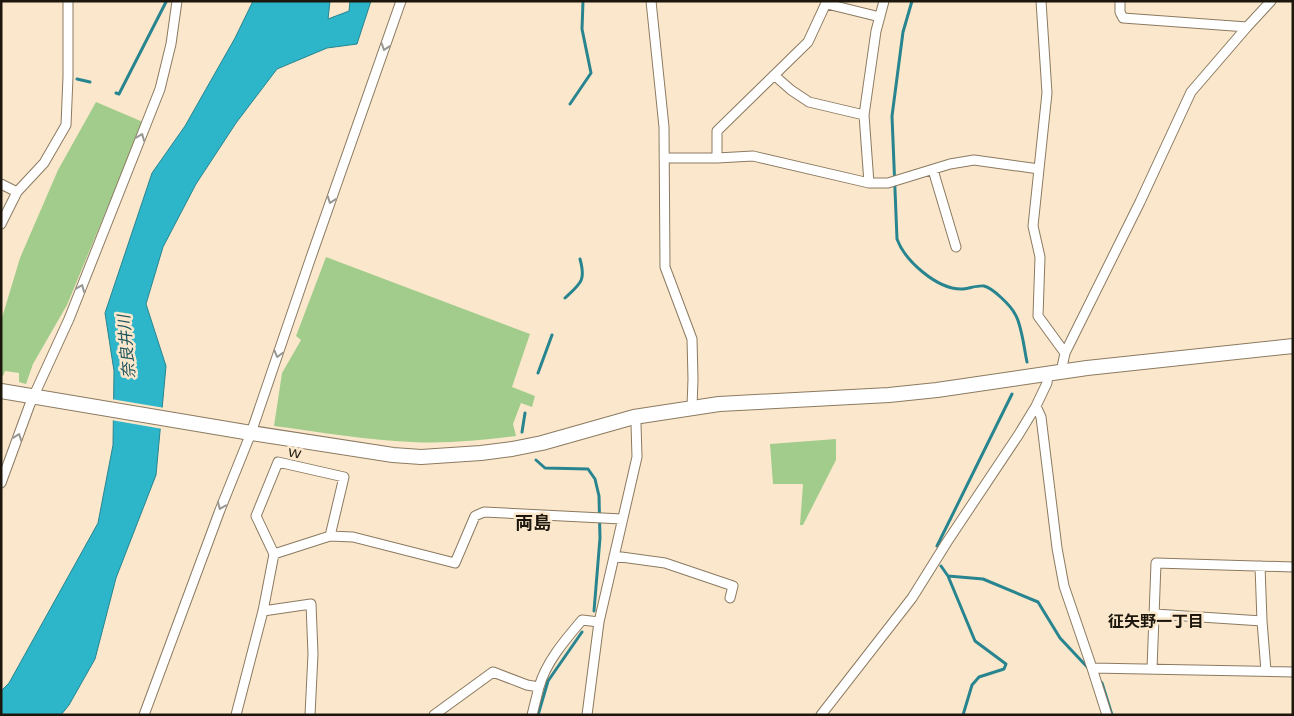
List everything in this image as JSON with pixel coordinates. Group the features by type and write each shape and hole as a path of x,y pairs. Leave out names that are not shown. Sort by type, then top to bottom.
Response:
{"street":[{"path":"1,224 17,192 44,163 66,125 68,1"},
{"path":"1,483 69,319 160,89 171,44 177,1"},
{"path":"144,715 248,433 401,1"},
{"path":"650,1 664,127 665,267 692,339 692,407"},
{"path":"869,183 864,115 876,31 884,1"},
{"path":"1041,1 1047,93 1033,226 1040,257 1038,316 1065,353"},
{"path":"1120,1 1120,12 1123,18 1247,27"},
{"path":"822,715 912,598 1036,406 1065,353 1140,202 1191,92 1272,1"},
{"path":"717,158 717,132 808,42 827,3 880,17"},
{"path":"774,75 809,102 864,115"},
{"path":"664,158 753,156 869,183 888,183 950,164 974,160 1039,168"},
{"path":"933,170 956,247"},
{"path":"1,184 17,192"},
{"path":"1,390 248,433 393,455 451,456 512,449 542,443 634,417 692,407 889,395 1054,373 1293,346"},
{"path":"1036,406 1041,417 1057,548 1064,586 1107,715"},
{"path":"587,715 600,622 637,457 634,417"},
{"name":"ｗ","path":"274,554 256,516 278,462 344,476 330,536"},
{"path":"236,715 263,610 274,554 330,536 353,537 455,563 475,516 484,512 622,519"},
{"path":"614,556 664,563 734,586 730,598"},
{"path":"1152,669 1156,563 1293,567"},
{"path":"1260,566 1266,671"},
{"path":"263,610 311,604 313,654 310,715"},
{"path":"1155,614 1262,620"},
{"path":"532,715 543,673 568,636 582,620 600,622"},
{"path":"1092,668 1293,672"},
{"path":"434,715 493,672 527,686 539,687"}],"green space":[{"path":"96,102 143,122 67,305 33,364 26,384 19,382 19,373 5,371 3,376 1,375 1,321 20,258 58,170"},
{"path":"326,257 530,334 512,387 535,396 532,407 521,403 513,424 516,436 451,442 412,442 360,438 274,426 282,373 301,340 296,336"},
{"path":"836,439 836,460 803,525 800,525 803,484 773,484 770,444"}],"water":[{"name":"奈良井川","path":"253,1 330,1 328,19 349,11 350,1 371,1 357,44 327,48 277,69 236,123 196,184 163,247 146,304 166,366 156,475 116,578 95,659 69,705 61,715 1,715 1,691 9,683 98,523 113,445 114,371 105,313 152,173 185,126 235,38"}],"pier":[{"path":"111,399 165,408 163,429 111,420"}],"waterway":[{"path":"570,104 591,73 582,29 583,1"},
{"path":"912,1 903,32 892,116 897,239 907,256 932,279 952,288 988,287 1001,298 1013,311 1017,319 1027,362"},
{"path":"116,93 119,94 166,2"},
{"path":"77,79 90,82"},
{"path":"565,298 581,281 580,259"},
{"path":"538,373 552,335"},
{"path":"937,546 1012,394"},
{"path":"522,432 525,413"},
{"path":"536,460 545,468 588,469 595,479 599,496 600,538 594,611"},
{"path":"941,566 948,576 975,641 1006,664 1004,669 979,677 972,685 963,715"},
{"path":"948,576 983,579 1038,602 1060,638 1090,670"},
{"path":"538,715 548,681 582,632"},
{"path":"1099,680 1102,683 1112,715"}],"district":[{"name":"両島","path":"533,522"},
{"name":"征矢野一丁目","path":"1156,621"}]}
